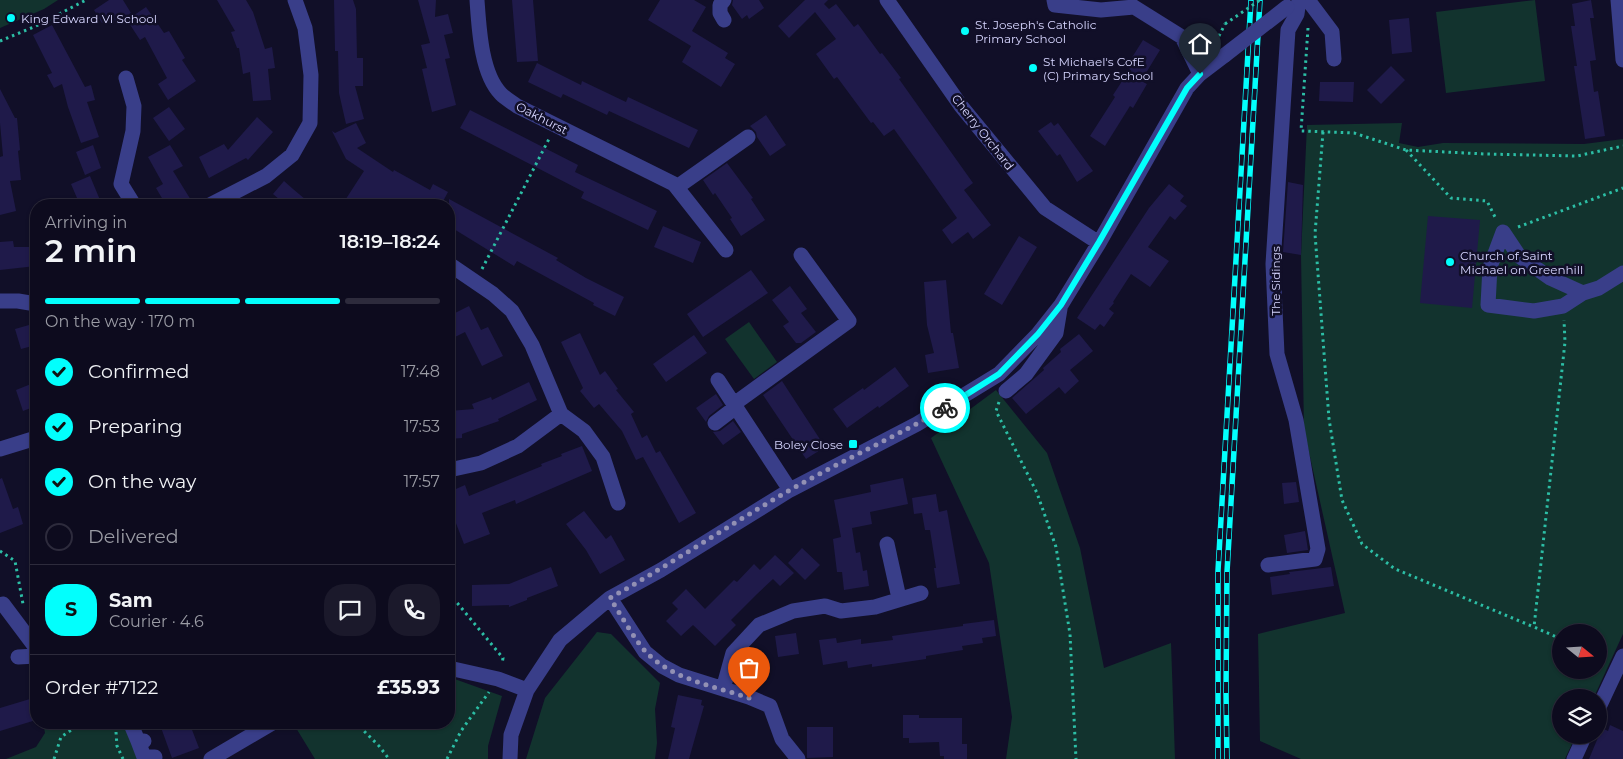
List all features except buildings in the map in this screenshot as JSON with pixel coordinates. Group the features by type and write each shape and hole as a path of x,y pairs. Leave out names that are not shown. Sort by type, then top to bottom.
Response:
{"street":[{"path":"222,199 266,176 292,155 310,123 311,74 305,28 295,0"},
{"name":"Oakhurst","path":"477,0 484,58 493,83 506,99 675,185"},
{"path":"724,0 720,6 720,14 724,20"},
{"name":"Cherry Orchard","path":"887,0 961,106 1045,208 1099,242"},
{"path":"1054,0 1055,5 1101,10 1134,7 1182,37 1200,74"},
{"path":"1308,0 1332,32 1334,59"},
{"path":"1618,0 1623,60"},
{"path":"510,759 511,735 528,690 560,640 610,598 661,570 790,490 917,424 999,374 1038,334 1061,305 1187,88 1200,74 1293,2"},
{"name":"The Sidings","path":"1268,565 1320,559 1296,420 1277,354 1274,264 1288,30 1297,14 1293,2"},
{"path":"126,78 134,106 133,131 120,184 130,199"},
{"path":"726,250 675,185 748,137"},
{"path":"1503,232 1519,256 1550,278 1582,293"},
{"path":"1503,232 1490,267 1488,304 1534,311 1563,306 1582,293 1599,288 1623,273"},
{"path":"715,423 735,405 849,321 801,255"},
{"path":"455,268 494,294 512,311 532,345 561,414 584,431 603,457 618,503"},
{"path":"0,301 30,303"},
{"path":"1006,391 1026,374 1056,333 1061,305"},
{"path":"718,380 790,490"},
{"path":"455,469 481,463 518,446 561,414"},
{"path":"0,449 30,440"},
{"path":"887,544 899,598"},
{"path":"723,689 733,653 759,625 793,611 825,606 841,611 875,607 899,598 921,593"},
{"path":"610,598 645,652 662,666 679,675 770,706 782,739 798,759"},
{"path":"3,604 30,640"},
{"path":"18,656 30,656"},
{"path":"1607,690 1623,656"},
{"path":"455,669 498,679 528,690"},
{"path":"128,729 141,741 144,757 155,757"},
{"path":"212,759 262,729"},
{"path":"1574,759 1581,744"}],"path":[{"path":"0,40 36,26 86,0"},
{"path":"1225,24 1260,0"},
{"path":"1308,23 1301,131 1354,133 1406,150 1485,154 1577,156 1623,146"},
{"path":"476,281 556,125"},
{"path":"1323,132 1315,234 1329,419 1342,500 1362,544 1394,569 1552,635"},
{"path":"1406,150 1451,198 1487,201 1503,232 1623,188"},
{"path":"1534,627 1565,342 1563,306"},
{"path":"1006,391 996,406 996,411 1037,493 1056,547 1070,634 1076,759"},
{"path":"0,551 15,561 24,612"},
{"path":"447,759 461,731 498,679 503,658 455,600"},
{"path":"54,759 61,737 73,729"},
{"path":"122,729 117,746 123,759"},
{"path":"362,729 389,759"}],"green space":[{"name":"King Edward VI School","path":"0,0 58,0 44,9 0,28"},
{"path":"1535,0 1545,81 1446,93 1436,12"},
{"path":"1402,123 1399,143 1418,147 1443,143 1584,144 1623,139 1623,634 1608,667 1608,624 1552,624 1552,679 1602,679 1598,689 1552,689 1552,744 1572,744 1565,759 1301,759 1260,741 1258,634 1345,613 1304,430 1301,255 1307,125"},
{"path":"749,322 777,362 754,379 725,339"},
{"path":"996,390 1047,453 1080,548 1104,668 1171,643 1175,759 1006,759 1012,717 989,563 931,438"},
{"path":"597,632 611,634 660,683 655,709 657,743 655,759 526,759 545,698"},
{"path":"455,679 502,696 488,746 488,759 315,759 297,729 455,729"},
{"path":"44,729 132,729 145,759 6,759 36,747 45,733"}],"railway":[{"path":"1218,759 1218,571 1251,0"},
{"path":"1227,759 1227,572 1260,0"}],"way so far":[{"path":"749,698 679,675 662,666 645,652 610,598 661,570 790,490 945,408"}],"place":[{"name":"King Edward VI School","path":"11,18"},
{"name":"St. Joseph's Catholic Primary School","path":"965,31"},
{"name":"St Michael's CofE (C) Primary School","path":"1033,68"},
{"name":"Church of Saint Michael on Greenhill","path":"1450,262"},
{"name":"Boley Close","path":"853,444"}],"route":[{"path":"945,408 999,374 1038,334 1061,305 1187,88 1200,74"}]}
